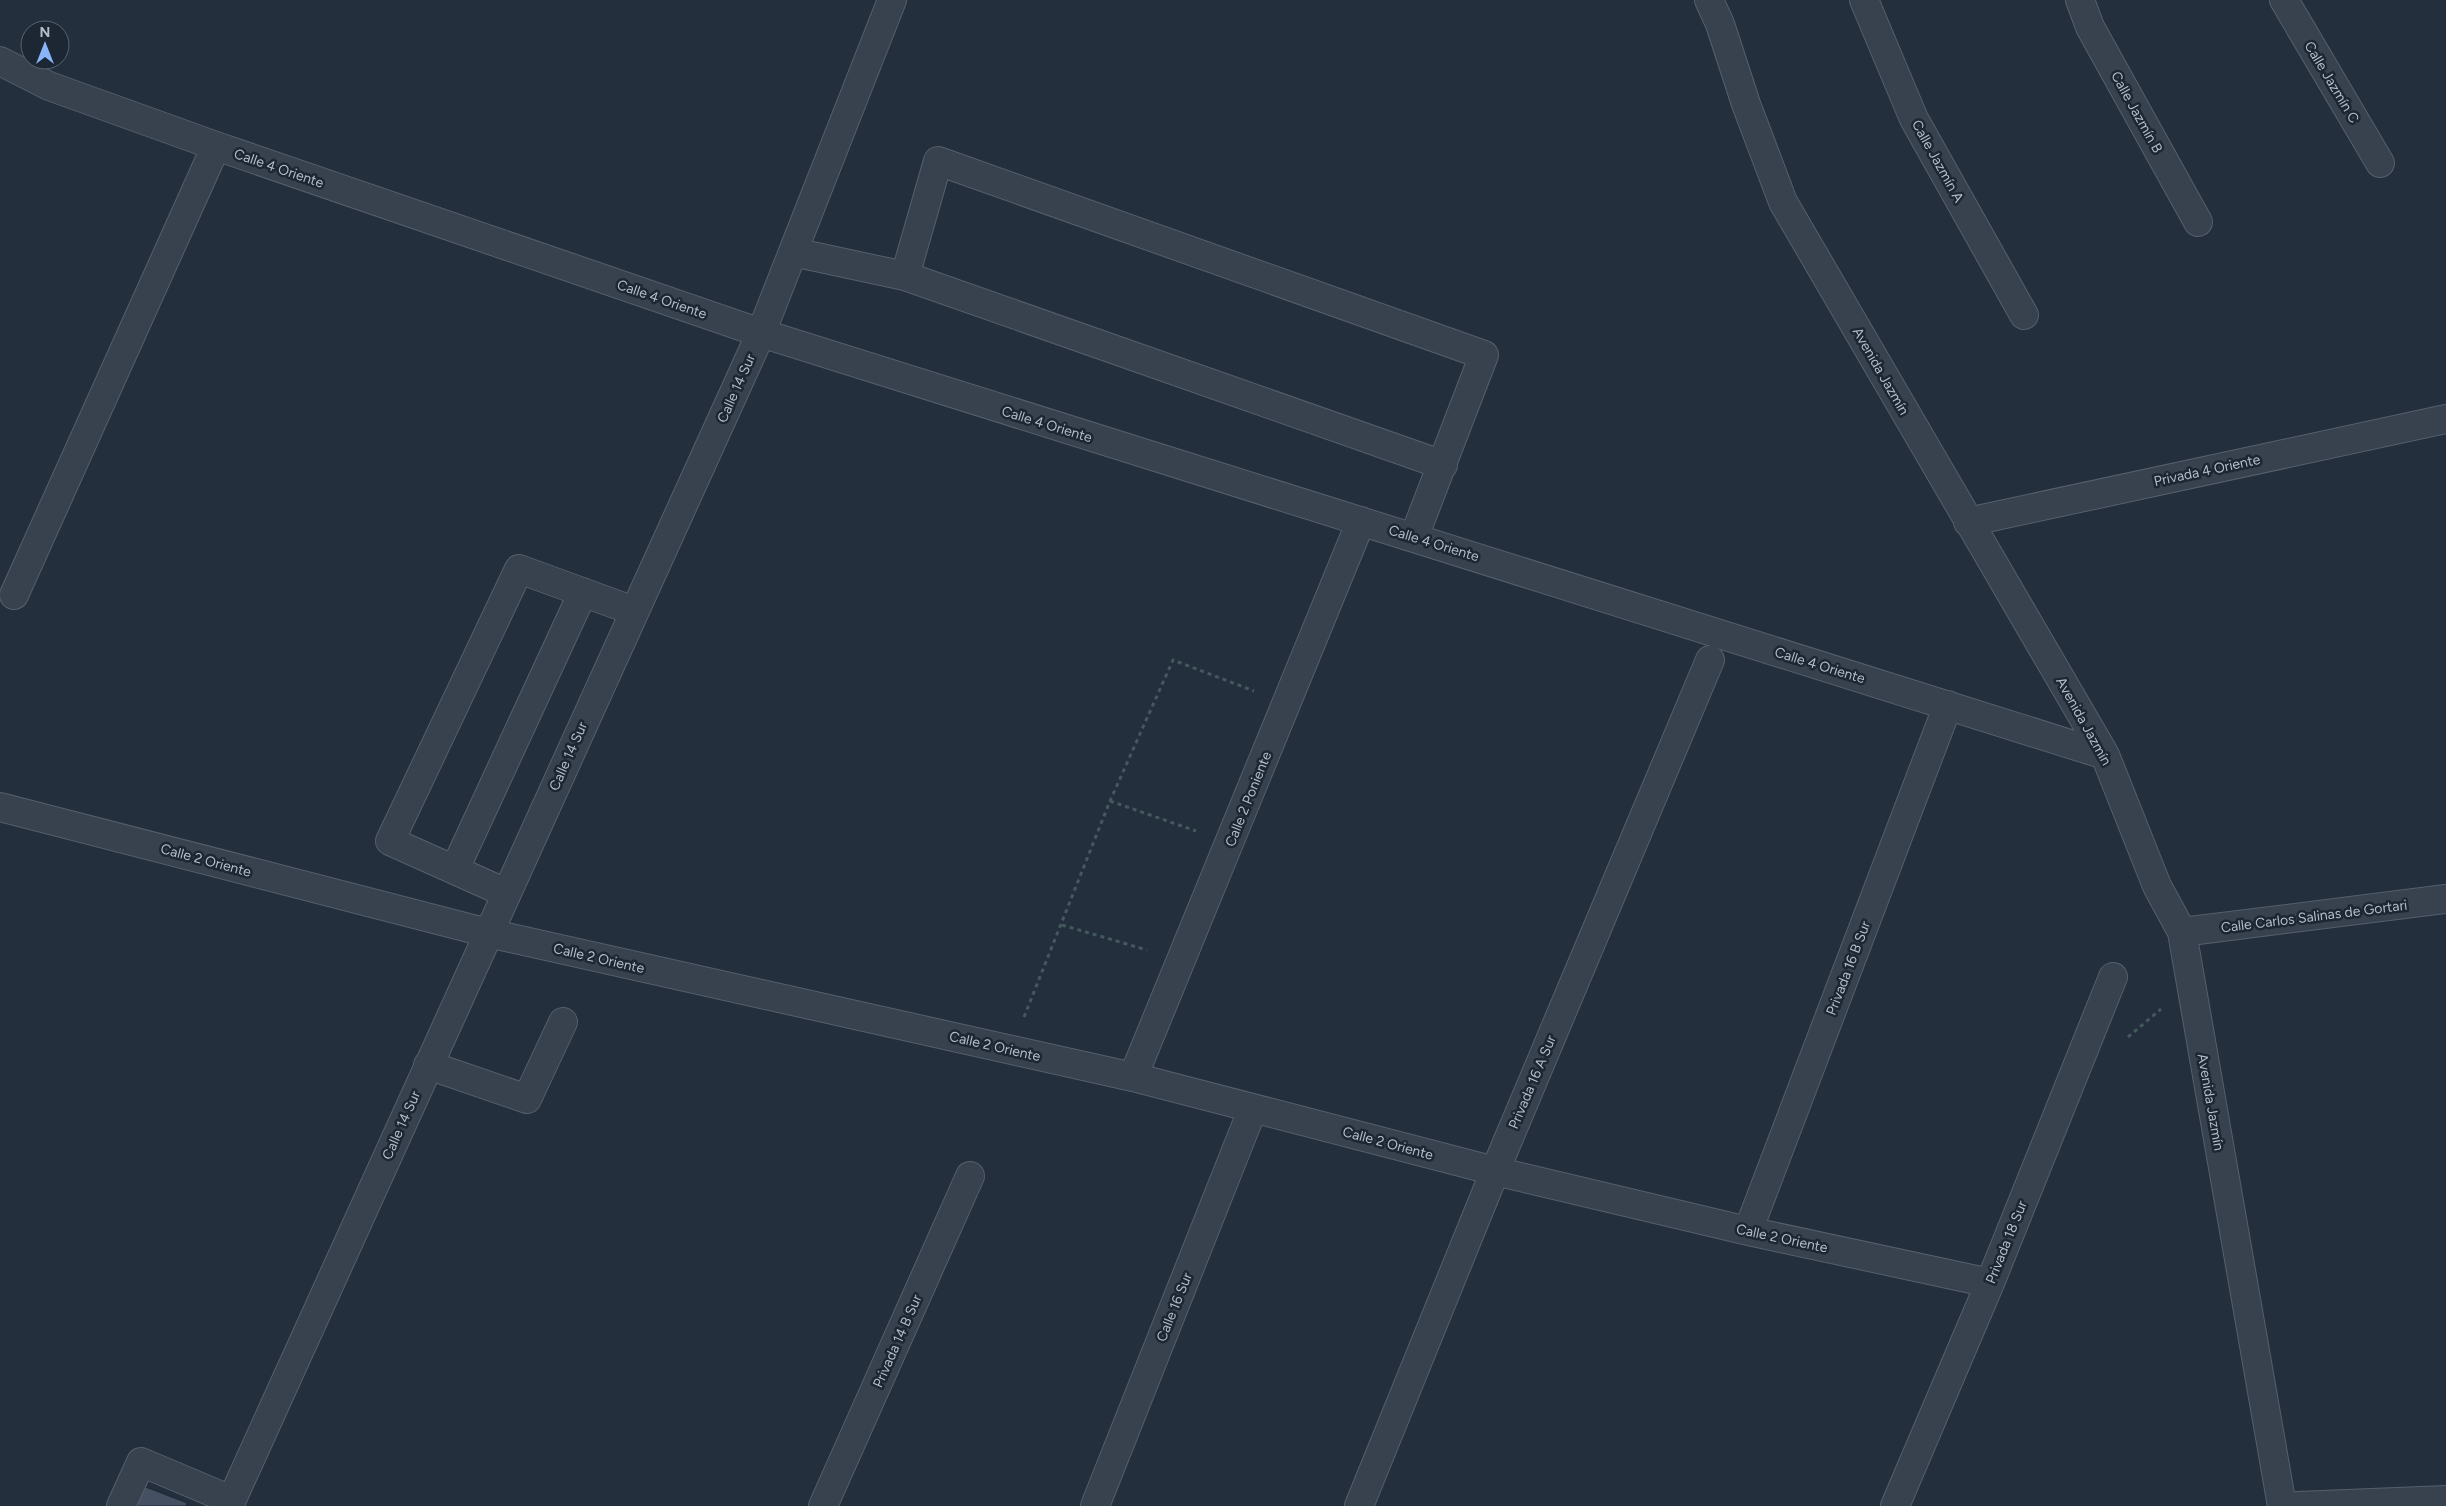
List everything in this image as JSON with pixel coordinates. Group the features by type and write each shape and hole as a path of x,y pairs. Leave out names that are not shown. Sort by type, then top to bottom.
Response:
{"street":[{"name":"Calle 14 Sur","path":"230,1503 761,333 892,0"},
{"name":"Calle Jazmín A","path":"1864,0 1914,119 2024,315"},
{"name":"Calle Jazmín B","path":"2080,0 2090,27 2198,222"},
{"name":"Calle Jazmín C","path":"2284,0 2380,163"},
{"name":"Avenida Jazmín","path":"1715,8 1746,104 1783,202 2105,755 2157,886 2182,932 2282,1506"},
{"name":"Calle 4 Oriente","path":"0,61 49,86 216,146 761,333 2105,755"},
{"path":"14,595 216,146"},
{"path":"905,276 938,161 1484,356 1414,537"},
{"path":"793,252 905,276 1443,465"},
{"name":"Privada 4 Oriente","path":"1968,522 2446,419"},
{"name":"Calle 2 Poniente","path":"1133,1077 1361,521"},
{"path":"506,893 390,841 519,569 634,611"},
{"path":"455,869 583,592"},
{"name":"Privada 16 A Sur","path":"1358,1506 1495,1171 1710,660"},
{"name":"Privada 16 B Sur","path":"1748,1231 1948,705"},
{"name":"Calle 2 Oriente","path":"0,807 488,933 1133,1077 1495,1171 1748,1231 1990,1283"},
{"name":"Calle Carlos Salinas de Gortari","path":"2182,932 2446,899"},
{"name":"Privada 18 Sur","path":"1895,1506 1990,1283 2113,977"},
{"path":"428,1065 527,1099 563,1022"},
{"name":"Calle 16 Sur","path":"1095,1506 1254,1108"},
{"name":"Privada 14 B Sur","path":"824,1506 970,1176"},
{"path":"121,1506 141,1462 230,1503"},
{"path":"2298,1506 2446,1500"}],"path":[{"path":"1010,1050 1110,801 1173,660 1287,704"},
{"path":"1110,801 1230,843"},
{"path":"1062,924 1181,960"},
{"path":"2081,1056 2122,1041 2146,1024 2190,982"}],"building":[{"path":"138,1484 187,1503 186,1506 129,1506"}]}
